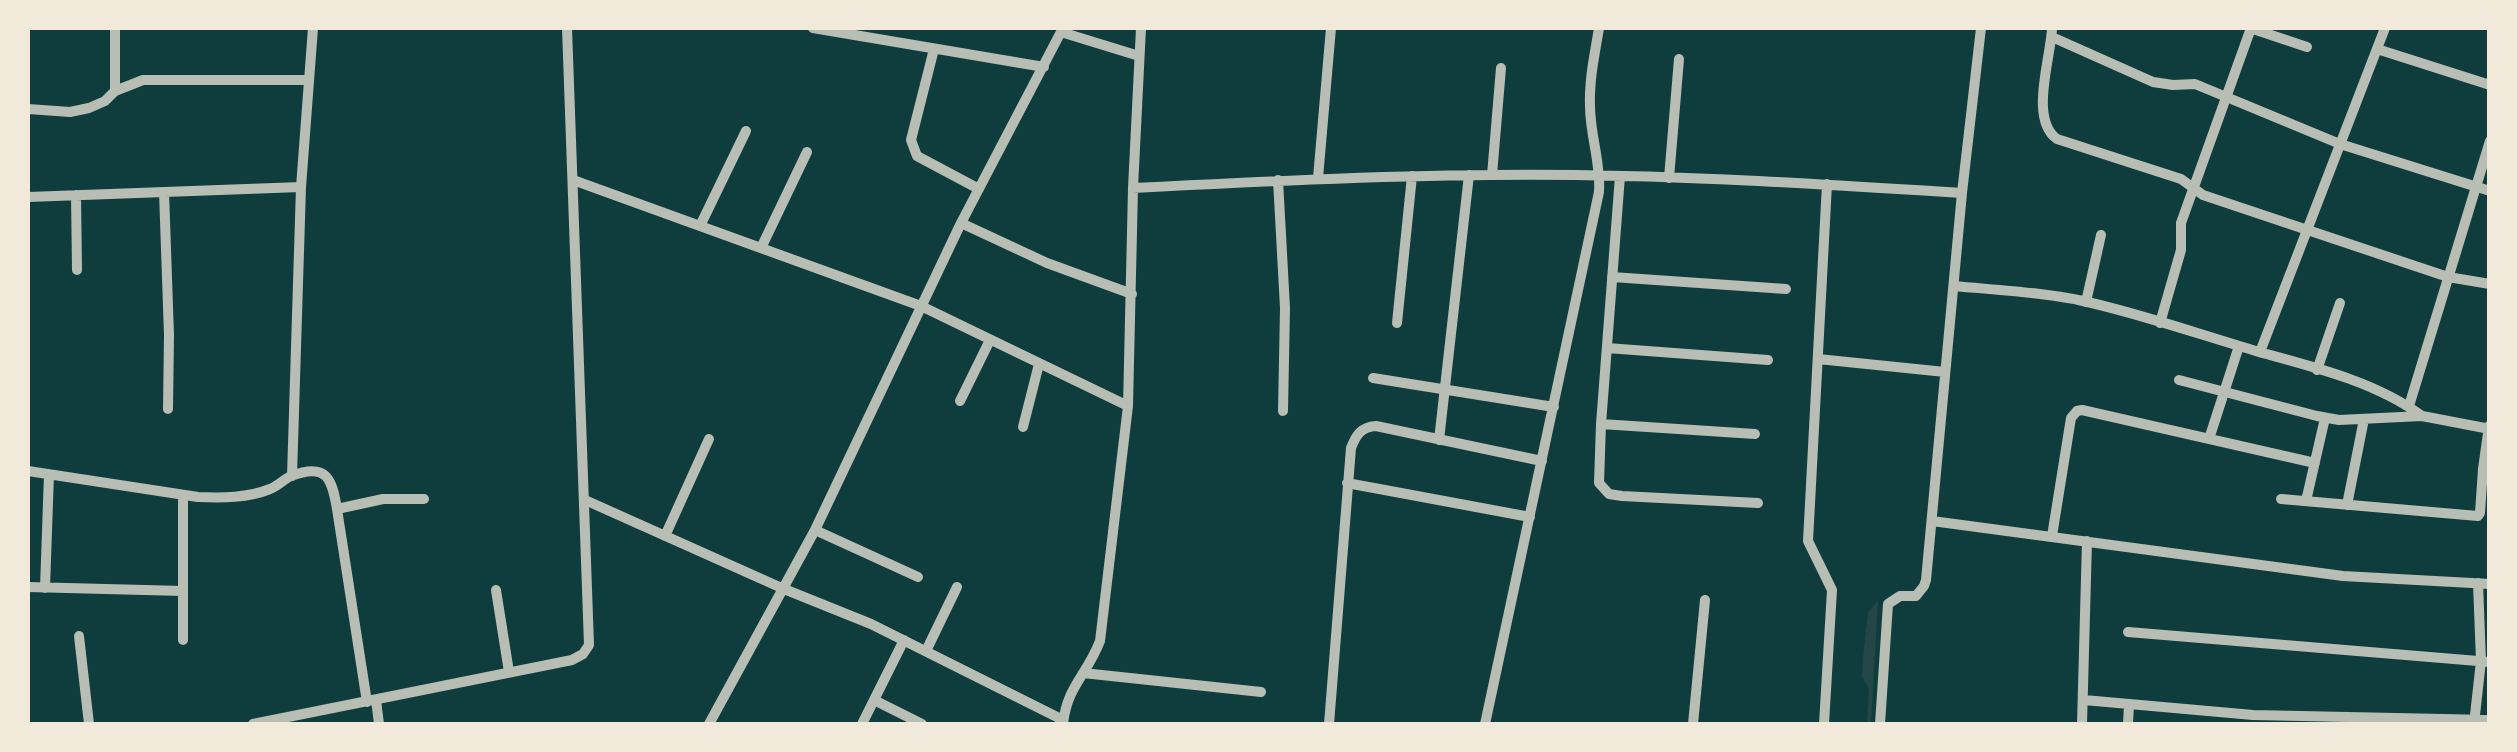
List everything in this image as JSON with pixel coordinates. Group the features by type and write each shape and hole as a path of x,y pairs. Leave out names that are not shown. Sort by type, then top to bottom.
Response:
{"street":[{"path":"115,28 115,90"},
{"path":"292,476 301,187 312,28"},
{"path":"253,724 572,660 590,645 567,28"},
{"path":"814,28 1044,68"},
{"path":"585,500 904,640 1063,722 1072,688 1094,658 1100,641 1128,406 1140,28"},
{"path":"1318,178 1332,28"},
{"path":"1485,724 1591,237 1600,176 1590,82 1599,28"},
{"path":"1880,724 1888,604 1900,596 1916,596 1924,586 1981,28"},
{"path":"2160,323 2180,255 2181,223 2251,28 2307,47"},
{"path":"2260,352 2385,28"},
{"path":"708,724 815,530 962,223 1062,30 1138,56"},
{"path":"2490,191 2340,144 2195,84 2153,82 2052,32 2042,110 2044,123 2057,138 2181,180 2203,195 2448,277 2490,284"},
{"path":"934,48 911,140 913,148 917,156 979,189"},
{"path":"2377,49 2490,85"},
{"path":"1669,178 1679,59"},
{"path":"1492,175 1501,68"},
{"path":"28,109 70,112 89,108 105,101 115,90 143,80 309,80"},
{"path":"700,226 746,131"},
{"path":"2409,406 2490,141"},
{"path":"761,248 807,152"},
{"path":"1438,440 1469,175"},
{"path":"1133,188 1318,178 1492,175 1620,176 1962,193"},
{"path":"1397,323 1412,176"},
{"path":"1620,176 1600,483 1609,494 1622,496 1758,503"},
{"path":"573,180 922,306 1128,406"},
{"path":"1278,180 1285,308 1283,411"},
{"path":"1824,724 1832,590 1808,541 1828,184"},
{"path":"28,197 301,187"},
{"path":"164,192 168,408"},
{"path":"76,195 78,270"},
{"path":"962,223 1047,263 1132,294"},
{"path":"2086,302 2100,235"},
{"path":"1612,276 1786,289"},
{"path":"1954,286 2086,302 2352,381 2409,406 2422,416"},
{"path":"2317,370 2340,302"},
{"path":"960,401 990,340"},
{"path":"2209,439 2239,346"},
{"path":"1607,348 1768,360"},
{"path":"1818,360 1945,372"},
{"path":"1023,427 1039,364"},
{"path":"1373,378 1554,407"},
{"path":"2179,380 2326,418 2422,416 2489,427 2478,516 2280,499"},
{"path":"2052,536 2071,418 2077,410 2315,463"},
{"path":"2306,501 2326,418"},
{"path":"2347,505 2364,419"},
{"path":"1601,424 1755,434"},
{"path":"1329,724 1354,439 1368,426 1376,426 1542,461"},
{"path":"665,536 709,439"},
{"path":"28,471 222,498 270,489 292,476 313,472 328,476 379,724"},
{"path":"45,588 48,474"},
{"path":"1348,483 1530,517"},
{"path":"183,640 184,495"},
{"path":"337,509 383,499 424,499"},
{"path":"1932,521 2343,576 2484,584 2485,662 2474,721"},
{"path":"815,530 918,577"},
{"path":"2082,724 2087,541"},
{"path":"28,587 184,592"},
{"path":"926,651 956,587"},
{"path":"496,590 509,672"},
{"path":"1694,724 1705,600"},
{"path":"2128,632 2485,662"},
{"path":"79,636 89,724"},
{"path":"862,724 904,640"},
{"path":"1083,673 1261,692"},
{"path":"874,700 922,724"},
{"path":"2084,700 2253,720 2490,720"},
{"path":"2128,724 2129,704"}],"shaded area":[{"path":"1878,601 1871,724 1867,724 1869,689 1862,677 1863,658 1868,612"}]}
